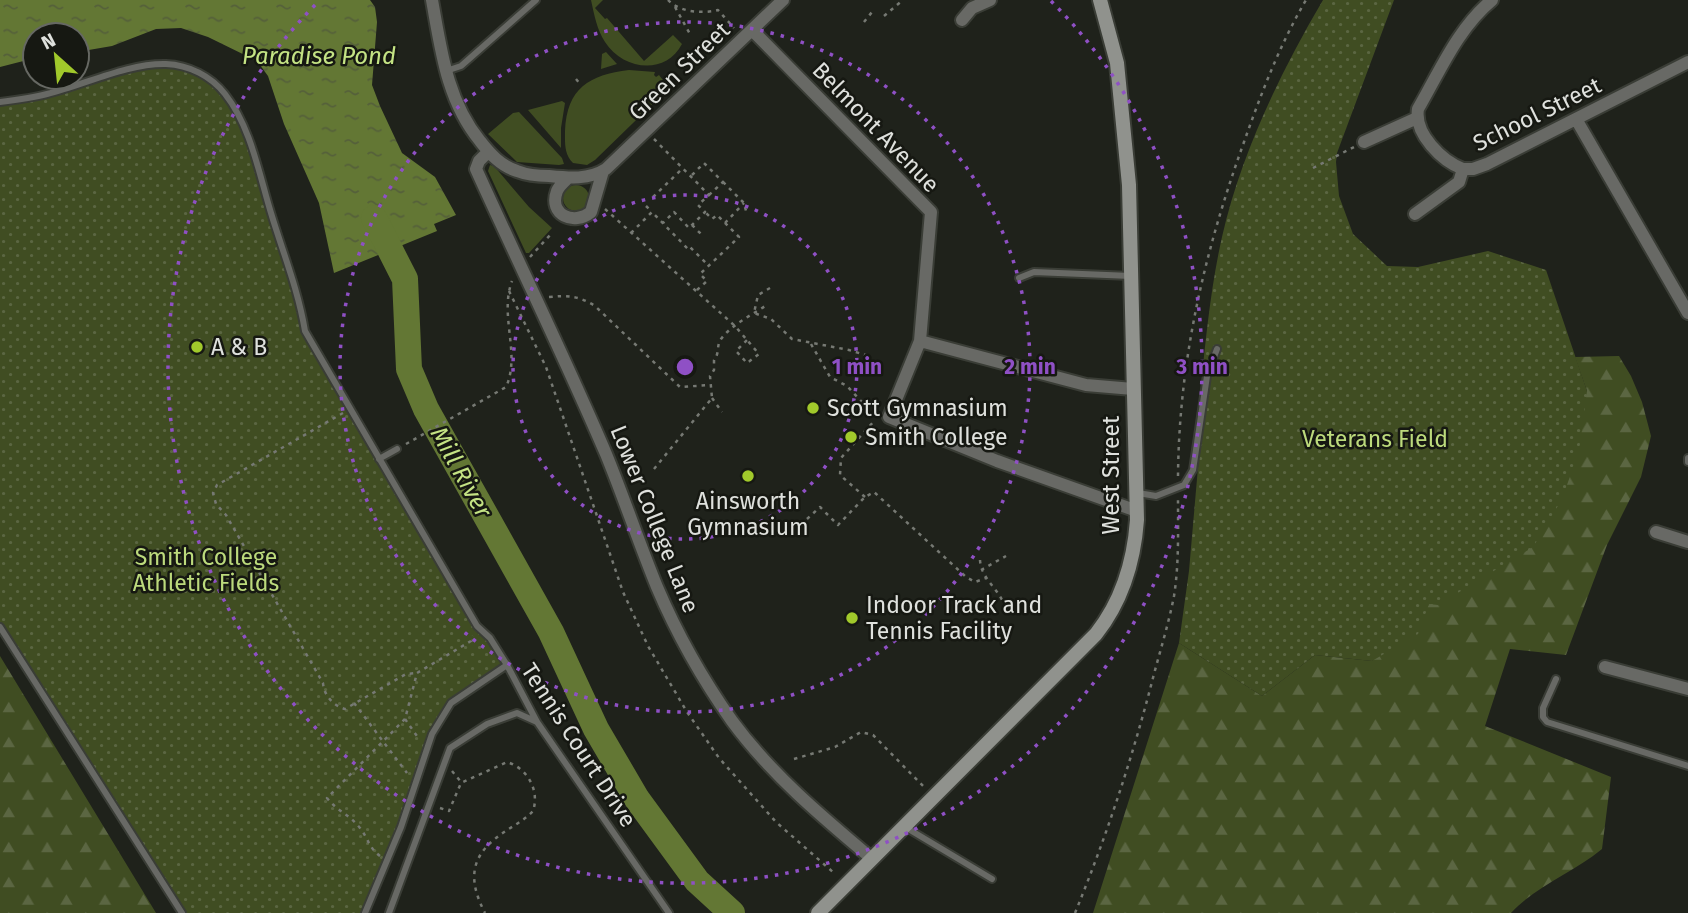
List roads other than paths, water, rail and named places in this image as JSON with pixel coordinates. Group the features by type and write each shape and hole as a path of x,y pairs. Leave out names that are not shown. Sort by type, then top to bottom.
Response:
{"main road":[{"name":"West Street","path":"820,912 903,826 1072,660 1107,620 1130,566 1137,512 1129,185 1117,63 1100,0"}],"street":[{"path":"432,0 446,71 463,120 488,152 505,166 534,175 592,177 603,171"},
{"name":"Green Street","path":"603,171 783,0"},
{"path":"962,20 972,8 990,0"},
{"path":"1463,169 1449,162 1421,130 1417,118 1418,109 1461,34 1492,0"},
{"name":"Belmont Avenue","path":"752,30 931,212 920,341 889,417 997,461 1137,512"},
{"name":"School Street","path":"1415,214 1459,182 1463,169 1487,164 1688,62"},
{"path":"1364,142 1417,118"},
{"path":"1576,119 1688,313"},
{"name":"Lower College Lane","path":"488,152 479,161 476,169 566,362 657,587 683,641 722,706 765,761 871,858"},
{"path":"568,178 558,190 556,202 566,217 578,219 591,212 603,171"},
{"path":"920,341 1086,385 1132,389"},
{"path":"1656,531 1688,542"},
{"path":"1605,667 1688,689"}],"lane":[{"path":"446,71 461,66 536,0"},
{"path":"0,102 47,94 144,65 167,64 191,69 209,78 226,95 241,121 299,297 305,331 477,626 490,638 507,665"},
{"path":"1019,278 1034,272 1130,276"},
{"path":"1136,492 1156,496 1184,485 1193,470 1207,376 1217,349"},
{"path":"379,459 397,449"},
{"path":"0,627 182,913"},
{"name":"Tennis Court Drive","path":"365,913 387,862 432,734 451,703 507,665 537,722 669,913"},
{"path":"1556,679 1544,709 1543,717 1547,722 1688,766"},
{"path":"389,913 450,748 487,724 517,713 537,722"},
{"path":"903,826 992,879"}],"water":[{"name":"Paradise Pond","path":"0,0 370,0 375,7 377,22 372,85 380,106 402,153 435,177 456,215 434,224 437,231 334,273 319,203 284,124 268,76 257,61 208,37 181,28 156,29 112,46 91,50 91,21 21,21 21,62 0,67"}],"waterway":[{"name":"Mill River","path":"374,218 405,279 409,369 426,409 551,632 596,729 637,799 697,881 732,913"}],"place":[{"name":"A & B","path":"197,347"},
{"name":"Scott Gymnasium","path":"813,408"},
{"name":"Smith College","path":"851,437"},
{"name":"Ainsworth Gymnasium","path":"748,476"},
{"name":"Indoor Track and Tennis Facility","path":"852,618"}],"park label":[{"name":"Veterans Field","path":"1375,439"},
{"name":"Smith College Athletic Fields","path":"206,570"}]}
